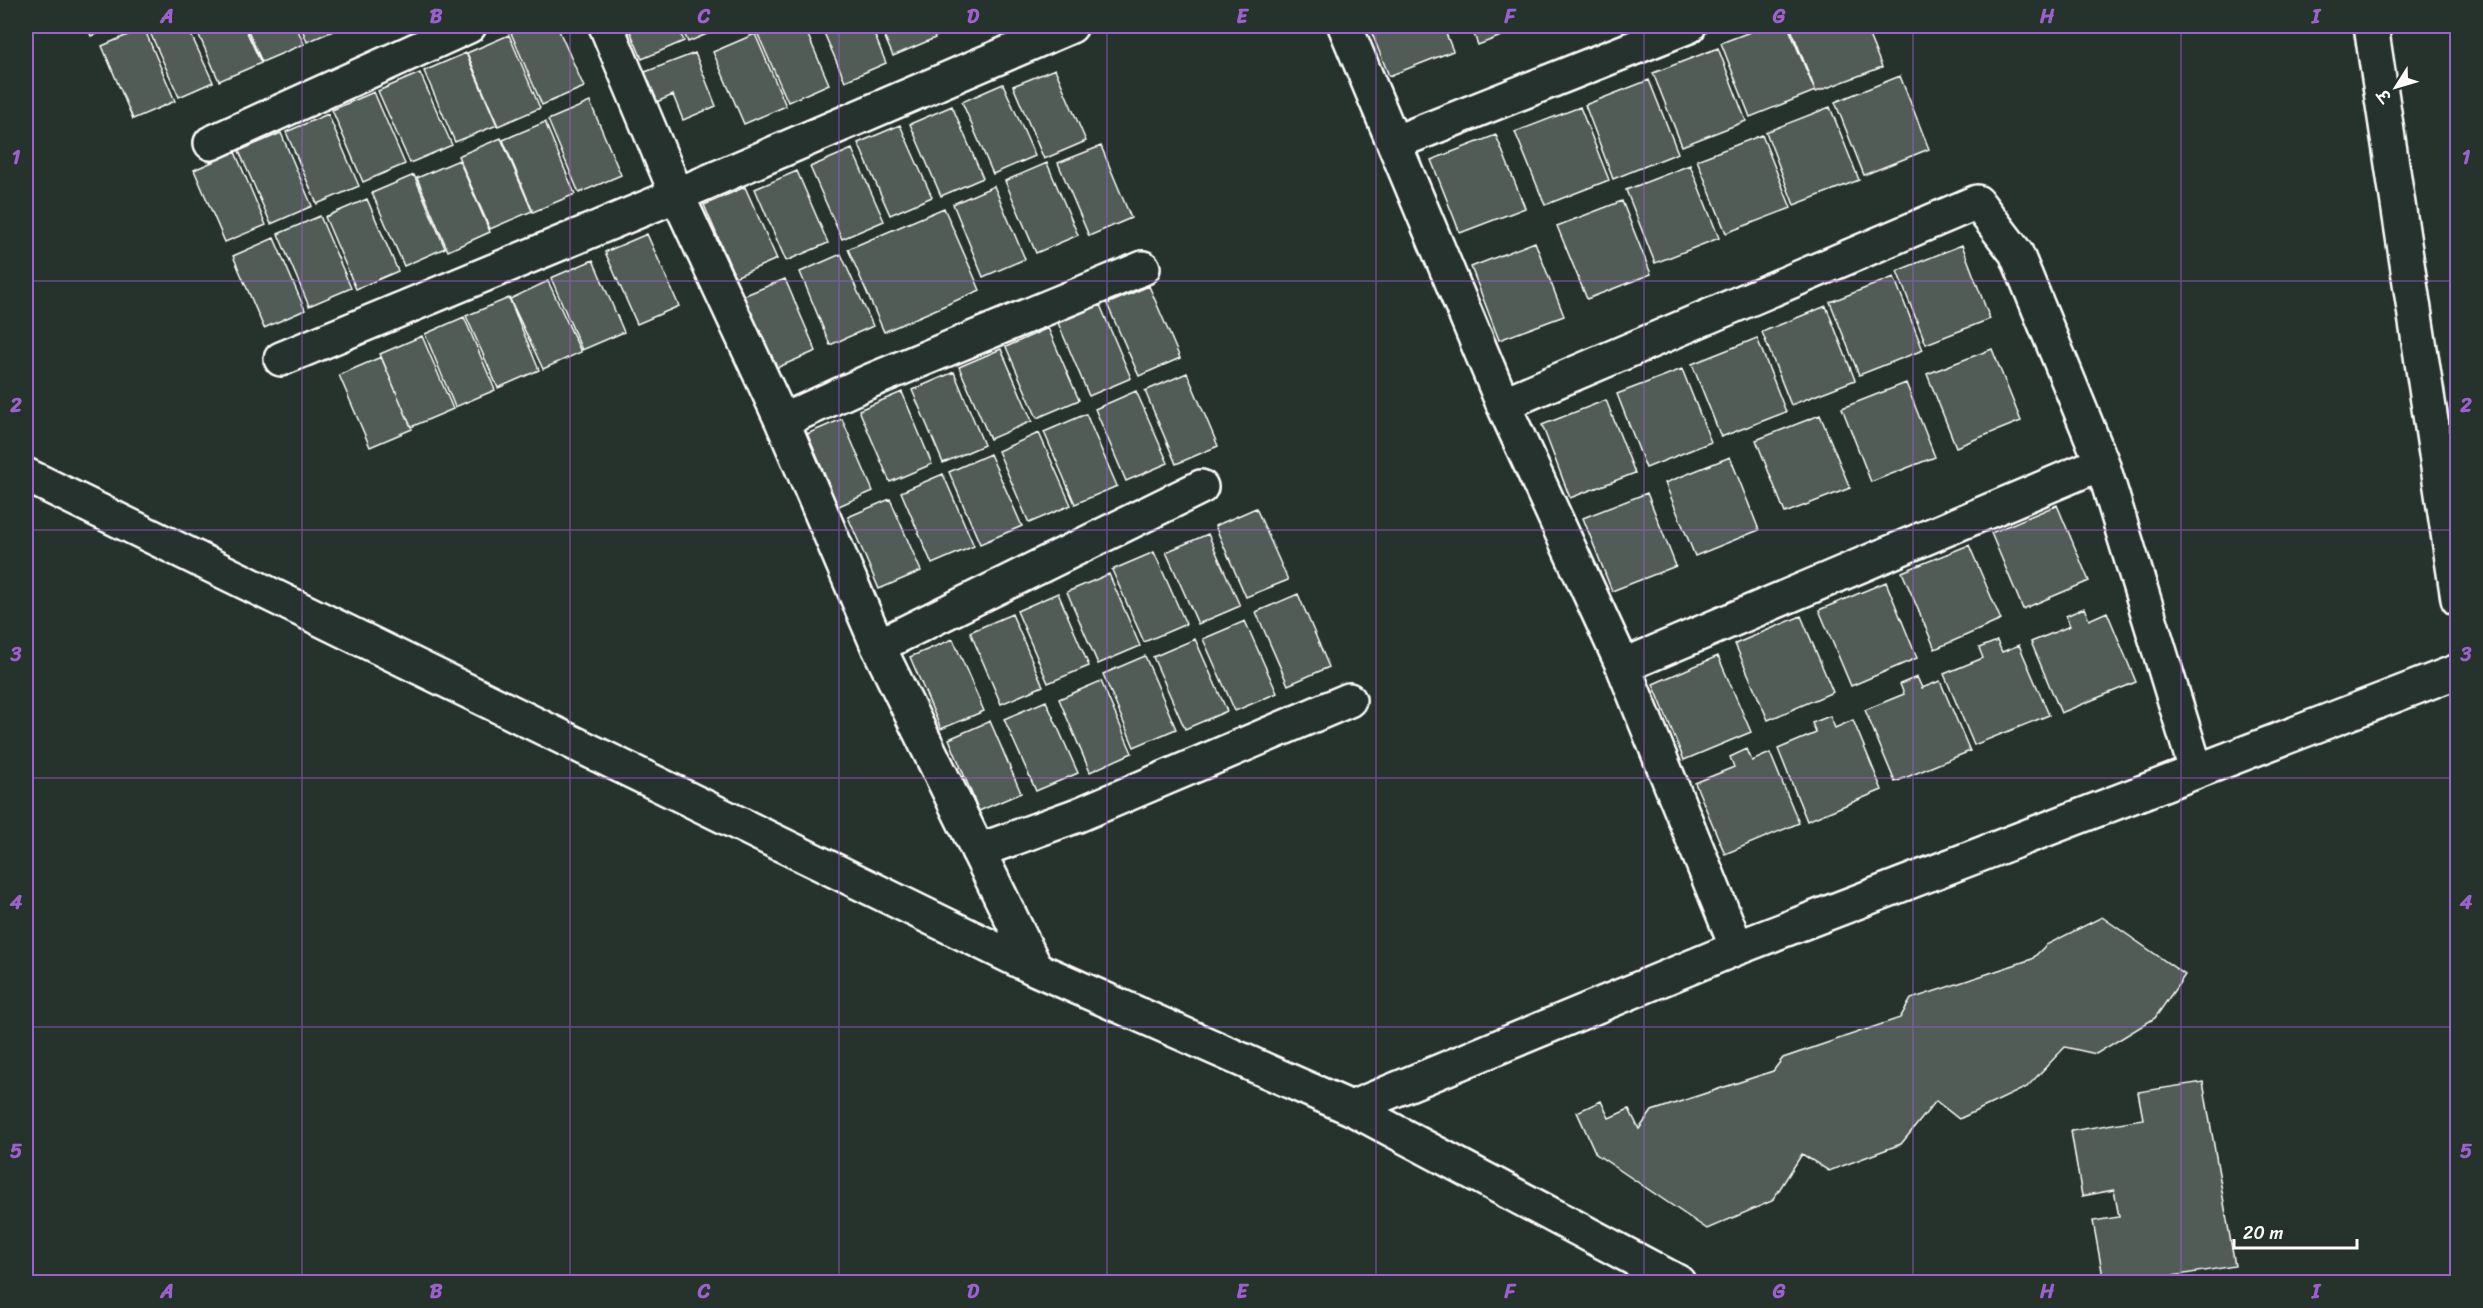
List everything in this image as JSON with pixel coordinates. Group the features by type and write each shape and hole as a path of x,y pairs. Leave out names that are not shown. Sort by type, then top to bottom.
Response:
{"street":[{"path":"211,143 469,26"},
{"path":"606,26 677,195 782,421 878,646 1036,969"},
{"path":"281,359 677,195 1071,26"},
{"path":"1345,26 1503,404 1623,666 1737,948"},
{"path":"1394,143 1689,26"},
{"path":"2371,26 2457,599"},
{"path":"1503,404 1977,201 2016,254 2102,463 2196,770"},
{"path":"782,421 870,381 1143,268"},
{"path":"1623,666 2102,463"},
{"path":"26,475 1036,969 1351,1108 1678,1282"},
{"path":"878,646 1202,487"},
{"path":"1351,1108 1737,948 2457,671"},
{"path":"978,850 1078,815 1349,700"}],"building":[{"path":"87,26 116,26 91,36"},
{"path":"187,26 213,82 179,97 148,28"},
{"path":"195,26 244,26 261,63 219,81"},
{"path":"246,26 296,26 304,44 262,62"},
{"path":"301,26 336,26 338,29 307,42"},
{"path":"529,26 557,26 584,87 542,105 511,33"},
{"path":"628,26 677,26 684,41 642,59"},
{"path":"681,26 726,26 688,42"},
{"path":"768,26 804,26 829,84 788,102 756,30"},
{"path":"821,26 871,26 886,63 845,81"},
{"path":"880,26 930,26 935,38 893,56"},
{"path":"932,26 960,26 937,36"},
{"path":"1369,26 1443,26 1453,51 1389,76"},
{"path":"1471,26 1527,26 1478,45"},
{"path":"1766,26 1788,26 1815,91 1750,117 1721,43"},
{"path":"1790,26 1865,26 1882,67 1816,92"},
{"path":"144,28 175,101 133,119 102,46"},
{"path":"755,34 786,106 744,124 713,52"},
{"path":"509,35 540,108 498,126 467,53"},
{"path":"1718,48 1746,121 1682,146 1653,73"},
{"path":"466,53 497,125 455,142 424,71"},
{"path":"695,53 716,106 683,120 673,95 652,104 640,74"},
{"path":"1055,69 1086,141 1044,159 1013,86"},
{"path":"420,73 452,145 410,163 378,91"},
{"path":"1900,76 1929,149 1864,175 1835,102"},
{"path":"1649,80 1678,153 1613,179 1585,105"},
{"path":"1003,84 1035,156 993,174 962,102"},
{"path":"374,92 405,164 363,182 332,110"},
{"path":"590,102 621,175 579,193 548,120"},
{"path":"952,106 983,178 941,196 910,124"},
{"path":"1580,107 1609,180 1545,205 1515,132"},
{"path":"1830,107 1859,180 1794,205 1766,132"},
{"path":"328,114 359,186 317,204 286,132"},
{"path":"545,122 575,194 533,212 503,140"},
{"path":"900,125 932,197 890,215 858,143"},
{"path":"281,133 312,206 271,224 239,151"},
{"path":"1496,135 1525,208 1460,233 1431,160"},
{"path":"1762,135 1791,208 1726,233 1697,160"},
{"path":"501,138 532,211 490,229 458,156"},
{"path":"1101,146 1131,218 1089,236 1058,163"},
{"path":"852,149 884,221 842,239 810,167"},
{"path":"235,152 266,225 225,242 194,170"},
{"path":"459,160 490,232 448,251 417,178"},
{"path":"1047,163 1078,235 1036,253 1005,181"},
{"path":"1690,165 1719,238 1655,263 1626,190"},
{"path":"797,171 828,243 786,261 755,189"},
{"path":"414,175 445,248 404,266 372,193"},
{"path":"994,186 1025,259 983,277 953,204"},
{"path":"745,187 777,259 735,277 704,205"},
{"path":"367,199 398,271 356,289 325,217"},
{"path":"1622,201 1651,274 1587,299 1557,226"},
{"path":"944,208 980,290 884,332 848,249"},
{"path":"320,216 351,288 309,306 278,234"},
{"path":"647,234 679,306 637,324 605,252"},
{"path":"274,238 305,310 264,328 233,256"},
{"path":"1535,242 1564,316 1499,340 1471,267"},
{"path":"1962,245 1990,319 1926,344 1897,271"},
{"path":"841,254 873,326 830,345 800,272"},
{"path":"593,260 624,332 582,350 551,278"},
{"path":"1894,277 1923,350 1859,375 1830,302"},
{"path":"785,279 816,351 774,369 743,296"},
{"path":"548,281 581,352 543,369 510,299"},
{"path":"1149,286 1180,358 1139,376 1107,304"},
{"path":"509,298 539,370 498,388 466,316"},
{"path":"1100,305 1131,378 1089,396 1058,323"},
{"path":"1826,306 1855,380 1791,405 1762,332"},
{"path":"464,317 495,390 455,407 425,334"},
{"path":"1048,328 1079,400 1037,418 1006,347"},
{"path":"422,336 453,409 411,427 380,354"},
{"path":"1757,338 1786,412 1721,437 1692,364"},
{"path":"1001,349 1032,421 990,439 959,367"},
{"path":"1992,349 2021,421 1956,447 1927,374"},
{"path":"381,357 412,429 370,447 339,375"},
{"path":"1682,369 1711,442 1646,468 1617,394"},
{"path":"954,372 984,445 943,463 912,390"},
{"path":"1187,373 1218,446 1176,464 1145,391"},
{"path":"1906,383 1935,457 1871,482 1842,408"},
{"path":"1136,391 1168,463 1126,481 1095,409"},
{"path":"902,392 932,464 890,482 859,410"},
{"path":"1606,400 1635,473 1570,498 1542,425"},
{"path":"1086,414 1117,486 1075,504 1044,432"},
{"path":"1820,415 1850,488 1785,513 1756,440"},
{"path":"842,419 873,491 832,509 800,437"},
{"path":"1039,433 1071,505 1029,523 998,451"},
{"path":"990,454 1022,526 980,544 949,472"},
{"path":"1730,457 1759,530 1695,556 1665,483"},
{"path":"943,474 974,546 932,564 901,492"},
{"path":"1647,493 1676,566 1612,591 1583,518"},
{"path":"890,499 921,571 879,589 848,517"},
{"path":"2057,505 2089,581 2023,609 1991,533"},
{"path":"1256,508 1288,580 1246,597 1215,526"},
{"path":"1208,534 1240,606 1198,624 1166,552"},
{"path":"1969,545 2001,620 1935,649 1902,572"},
{"path":"1154,552 1186,624 1144,642 1112,570"},
{"path":"1109,574 1140,646 1098,664 1067,592"},
{"path":"1886,582 1917,658 1851,686 1819,610"},
{"path":"1058,593 1089,666 1048,683 1017,611"},
{"path":"1298,594 1329,667 1288,685 1256,612"},
{"path":"2084,608 2089,620 2107,612 2136,682 2061,713 2031,642 2070,626 2066,616"},
{"path":"1012,614 1043,686 1001,704 970,632"},
{"path":"1801,616 1833,692 1768,720 1735,644"},
{"path":"1245,621 1277,693 1235,711 1203,639"},
{"path":"953,639 984,711 941,729 910,657"},
{"path":"1195,639 1227,711 1185,729 1153,657"},
{"path":"1997,641 2002,652 2019,645 2049,715 1974,745 1944,674 1983,658 1979,648"},
{"path":"1145,656 1176,729 1134,747 1103,674"},
{"path":"1718,656 1751,732 1684,760 1653,684"},
{"path":"1917,677 1922,688 1940,681 1970,751 1895,782 1865,710 1904,694 1900,684"},
{"path":"1101,681 1132,753 1090,772 1059,699"},
{"path":"1046,701 1078,773 1036,791 1004,719"},
{"path":"1830,716 1835,728 1853,720 1882,790 1807,821 1778,749 1816,733 1812,723"},
{"path":"990,721 1021,793 979,811 949,739"},
{"path":"1747,749 1752,761 1770,753 1799,823 1725,854 1695,783 1734,767 1730,757"},
{"path":"2102,917 2185,975 2155,1018 2096,1054 2065,1047 2027,1087 1959,1119 1936,1101 1901,1144 1829,1171 1802,1154 1772,1201 1707,1229 1596,1154 1577,1112 1601,1101 1609,1118 1629,1109 1639,1129 1652,1111 1773,1071 1783,1058 1900,1018 1911,999 2032,959 2046,945"},
{"path":"2203,1082 2235,1266 2153,1279 2154,1282 2104,1282 2093,1221 2119,1217 2114,1190 2082,1196 2071,1131 2143,1119 2138,1092"}]}
